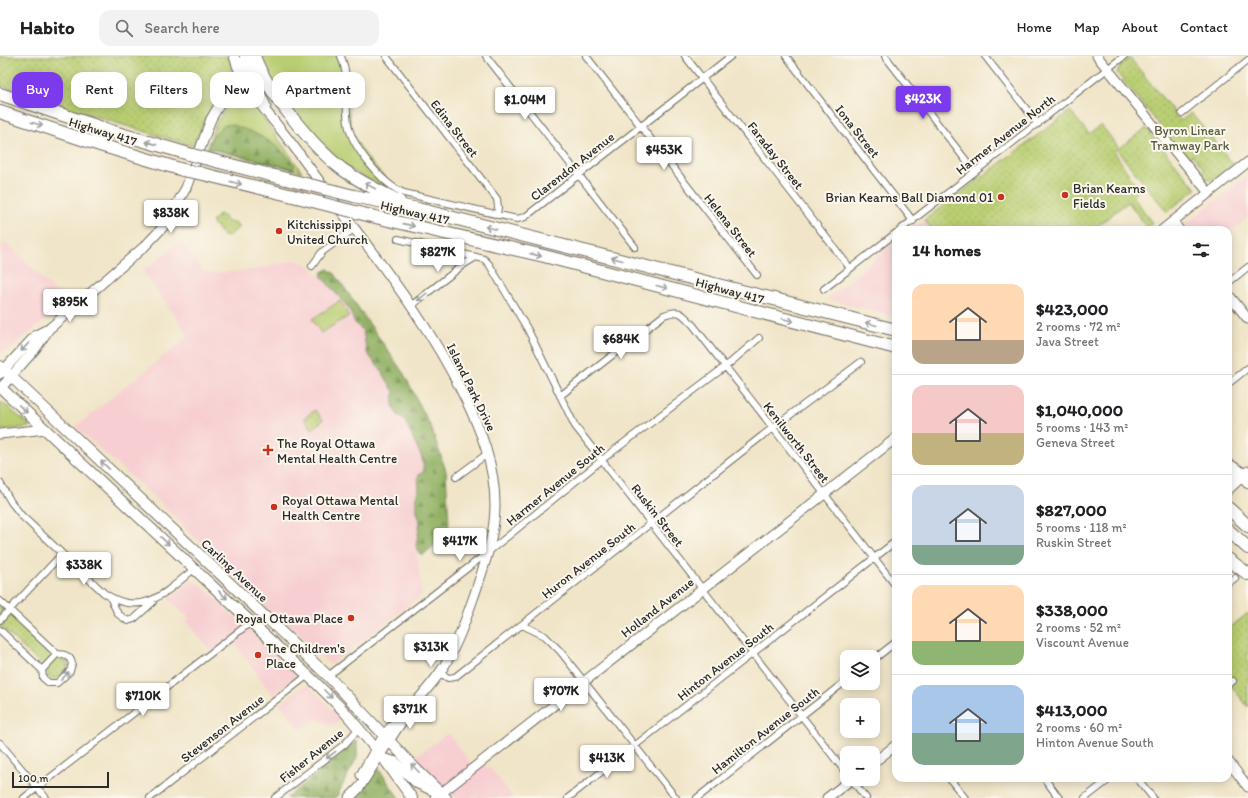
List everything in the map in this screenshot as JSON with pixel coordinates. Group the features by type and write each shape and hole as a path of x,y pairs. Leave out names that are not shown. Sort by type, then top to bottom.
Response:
{"highway":[{"path":"247,57 261,72 278,99 330,159 358,180 418,209"},
{"path":"0,94 114,132 204,158 354,196 418,209 892,329"},
{"name":"Highway 417","path":"0,112 100,145 183,170 544,256 892,347"},
{"path":"1232,467 1247,476"},
{"path":"1232,512 1248,526"},
{"path":"1232,534 1248,548"},
{"path":"1232,562 1248,574"}],"main road":[{"name":"Island Park Drive","path":"234,56 240,72"},
{"path":"1097,56 1209,193"},
{"name":"Island Park Drive","path":"247,57 260,95 282,131"},
{"path":"242,72 247,57"},
{"path":"0,388 4,372 36,335 50,328 145,246 164,226 186,188 211,119 217,108"},
{"name":"Island Park Drive","path":"262,108 282,131 412,305 434,339 474,416 487,454 492,476 495,508 492,533 480,579 452,652 440,673 413,707 402,714 387,738 380,755 363,770 349,798"},
{"path":"1168,226 1248,162"},
{"path":"1173,222 1176,226"},
{"path":"1232,299 1248,319"},
{"name":"Carling Avenue","path":"4,372 328,676 441,797"},
{"name":"Carling Avenue","path":"0,388 46,429 308,675 359,728 412,798"},
{"path":"0,434 46,429"},
{"name":"Holland Avenue","path":"441,797 584,681 892,441"},
{"path":"1232,481 1247,476"},
{"path":"1232,487 1247,476"},
{"path":"261,631 270,621"},
{"path":"880,758 892,748"},
{"path":"380,755 396,762 422,786 441,797"},
{"path":"1232,767 1248,787"},
{"path":"827,798 842,786"}],"street":[{"name":"Clarendon Avenue","path":"341,56 348,83 347,119 350,131 358,147 386,182 404,193 497,215 522,218 731,56"},
{"name":"Edina Street","path":"386,56 496,199 498,207 497,215"},
{"path":"486,56 635,246"},
{"name":"Helena Street","path":"586,56 757,275"},
{"name":"Faraday Street","path":"685,56 850,268"},
{"name":"Iona Street","path":"786,56 912,221"},
{"path":"885,56 975,172"},
{"path":"985,56 1038,124"},
{"name":"Harmer Avenue North","path":"905,226 1124,56"},
{"path":"1182,113 1248,60"},
{"path":"312,266 322,252 354,228"},
{"path":"824,289 892,236"},
{"name":"Ruskin Street","path":"398,239 484,259 489,264 528,330 575,426 840,765"},
{"path":"412,305 463,264 476,257"},
{"path":"1232,280 1248,268"},
{"name":"Kenilworth Street","path":"560,396 664,315 676,311 681,312 892,581"},
{"name":"Harmer Avenue South","path":"328,676 487,553 602,460 758,338"},
{"name":"Huron Avenue South","path":"440,673 448,678 455,677 772,429 861,362"},
{"path":"1232,381 1248,368"},
{"path":"456,477 487,454"},
{"path":"0,483 19,513 110,597 121,603 131,604 141,604 156,599"},
{"name":"Hinton Avenue South","path":"568,798 892,544"},
{"path":"0,620 62,554"},
{"path":"110,597 116,611 128,621 134,619 156,599 194,569"},
{"path":"0,601 57,654 70,658 72,664 70,671 60,681 53,684 46,681 43,678 42,670 0,630"},
{"path":"24,798 251,622"},
{"path":"522,625 545,636 560,651 676,798"},
{"path":"880,655 892,645"},
{"path":"42,670 57,654"},
{"name":"Stevenson Avenue","path":"150,798 308,675"},
{"name":"Hamilton Avenue South","path":"697,798 840,686"},
{"name":"Fisher Avenue","path":"275,798 345,744 359,728"},
{"path":"0,743 46,798"},
{"path":"952,782 965,798"},
{"path":"1047,782 1059,798"},
{"path":"1085,798 1105,782"},
{"path":"1141,782 1153,798"},
{"path":"857,786 866,798"}],"shaded area":[{"path":"1248,175 1248,218 1232,229 1232,226 1184,226"},
{"path":"924,220 929,226 916,226"},
{"name":"The Royal Ottawa Mental Health Centre","path":"181,240 202,270 210,273 252,270 295,260 307,265 335,288 412,397 444,532 417,555 422,595 330,665 291,626 271,613 153,496 75,427 189,336 143,271"},
{"path":"6,242 65,301 60,309 35,328 12,349 0,350 0,247"},
{"path":"892,245 892,316 827,299"},
{"path":"191,581 196,581 297,675 273,696 235,643 217,657 186,622 189,618 168,599"},
{"path":"304,686 309,686 341,718 334,724 329,725 317,718 300,731 280,704"},
{"path":"448,733 470,762 490,768 514,798 456,798 415,757"}],"green space":[{"path":"0,56 229,56 233,72 210,72 210,108 213,108 206,118 193,146 63,107 63,72 12,72 12,89 0,85"},
{"path":"256,56 343,56 348,72 272,72 272,82"},
{"name":"Byron Linear Tramway Park","path":"1130,58 1181,121 1191,113 1233,164 1214,179 1206,179 1201,173 1204,169 1192,155 1187,159 1117,73 1120,66"},
{"path":"226,108 256,108 302,172 207,148 216,123"},
{"path":"288,108 350,108 350,120 355,138 366,156 393,186 384,188 344,166"},
{"path":"1070,111 1089,134 1101,125 1118,147 1114,151 1138,189 1134,197 1152,223 1146,226 1128,202 1097,226 929,226 924,220"},
{"path":"230,124 266,139 274,144 288,157 294,165 294,169 209,148 209,144 213,136 219,129"},
{"path":"1146,128 1196,189 1167,212 1117,150"},
{"path":"220,213 228,222 235,222 240,227 227,237 223,236 212,222"},
{"path":"328,269 335,274 404,374 431,427 446,471 449,524 445,536 424,554 420,554 416,546 420,522 416,508 416,497 419,489 418,476 424,471 422,458 405,421 395,412 393,404 394,392 383,373 367,353 363,331 354,322 350,310 322,277 321,273"},
{"path":"340,301 349,316 321,333 312,319"},
{"path":"0,402 29,425 29,427 0,430"},
{"path":"315,410 323,420 312,429 304,418"},
{"path":"0,604 57,658 66,660 68,668 57,679 49,678 46,669 0,626"},
{"path":"1248,613 1248,707 1232,687 1232,626"},
{"path":"357,740 357,757 336,798 287,798"},
{"path":"378,768 399,798 357,798"}],"place":[{"name":"Brian Kearns Fields","path":"1065,195"},
{"name":"Brian Kearns Ball Diamond 01","path":"1001,197"},
{"name":"Kitchissippi United Church","path":"279,231"},
{"name":"The Royal Ottawa Mental Health Centre","path":"268,450"},
{"name":"Royal Ottawa Mental Health Centre","path":"274,507"},
{"name":"Royal Ottawa Place","path":"351,618"},
{"name":"The Children's Place","path":"258,655"}]}
